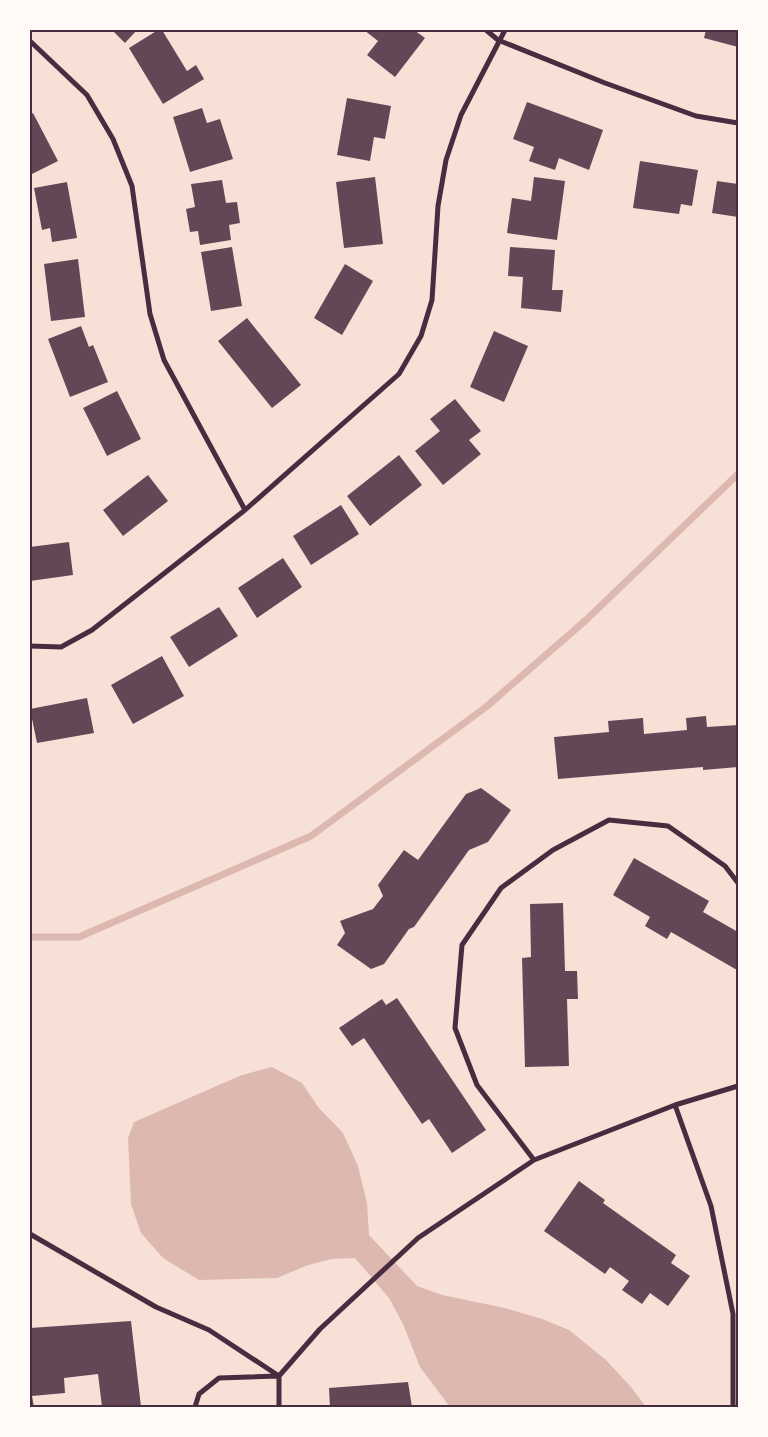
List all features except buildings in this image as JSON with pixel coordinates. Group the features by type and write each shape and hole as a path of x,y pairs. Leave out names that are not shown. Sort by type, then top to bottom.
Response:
{"street":[{"path":"486,30 498,40 604,83 696,116 738,123"},
{"path":"30,646 61,648 92,630 245,510 399,374 421,336 432,300 438,206 446,160 461,115 498,40 505,30"},
{"path":"30,41 87,95 112,139 132,186 150,314 164,360 245,510"},
{"path":"534,1160 477,1085 455,1028 462,945 501,888 553,850 610,820 668,826 725,866 738,883"},
{"path":"279,1407 279,1376 320,1328 418,1238 534,1160 675,1105 738,1086"},
{"path":"675,1105 711,1206 733,1314 733,1407"},
{"path":"30,1234 156,1307 209,1330 279,1376"},
{"path":"195,1407 199,1394 219,1378 279,1376"}],"shaded area":[{"path":"272,1067 302,1083 319,1108 343,1133 358,1166 367,1203 369,1235 417,1286 442,1295 505,1308 542,1319 569,1330 606,1360 631,1387 646,1407 450,1407 420,1367 403,1324 389,1298 355,1258 332,1259 308,1265 277,1278 199,1280 163,1258 141,1233 131,1204 128,1138 134,1122 242,1075"}],"waterway":[{"path":"30,937 79,937 311,836 486,707 586,620 738,474"}]}
